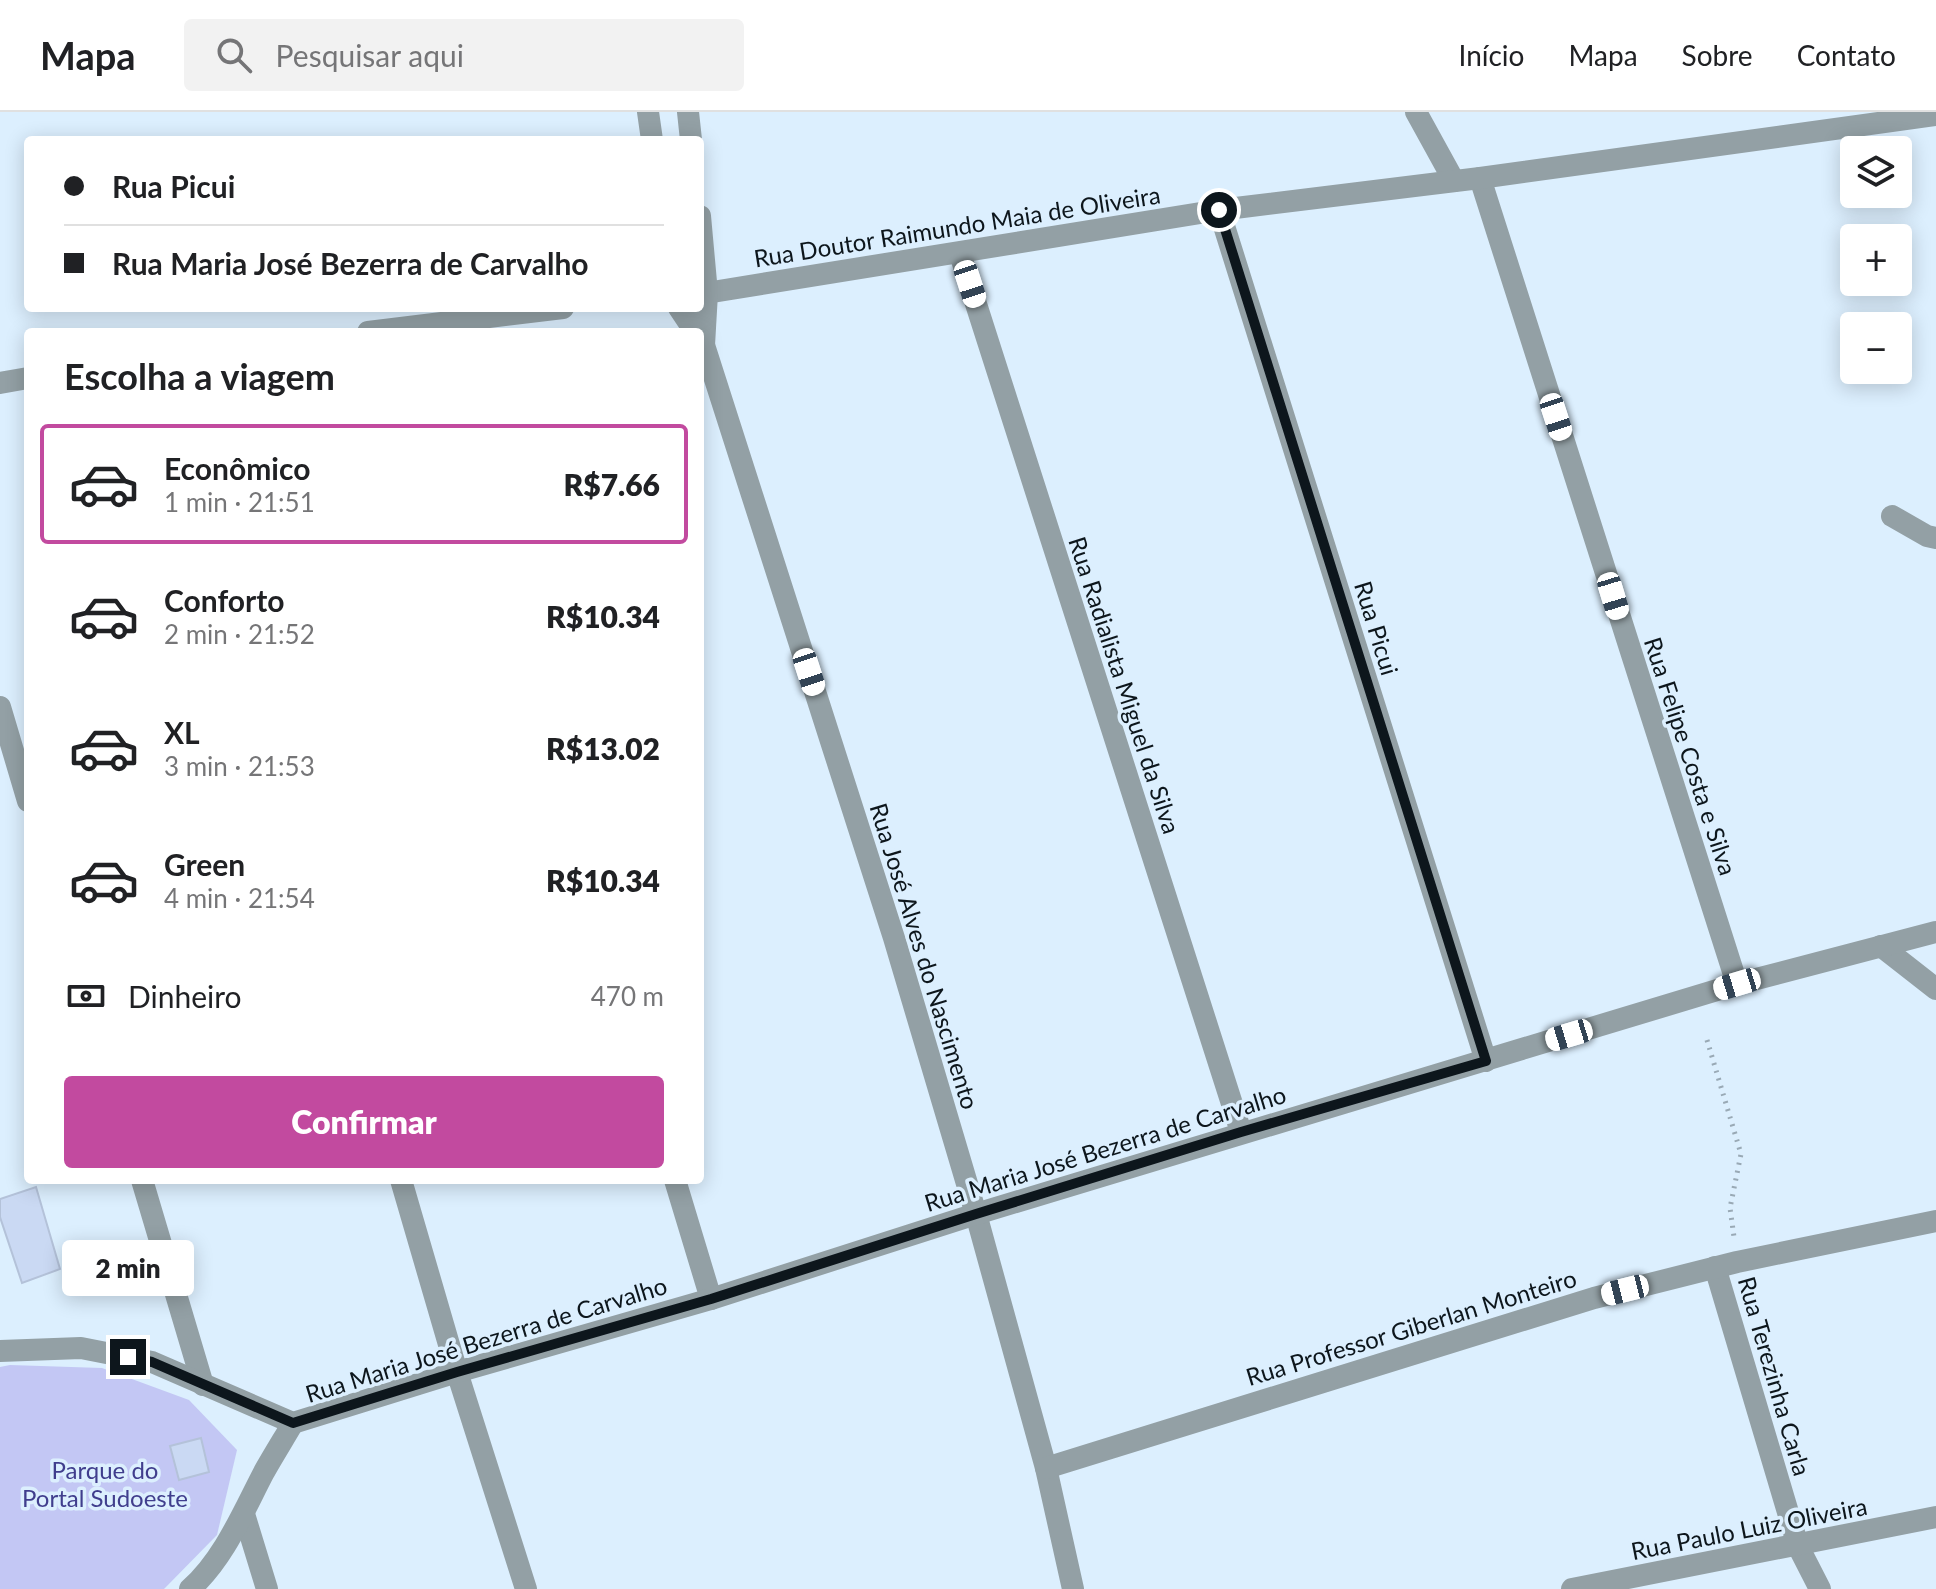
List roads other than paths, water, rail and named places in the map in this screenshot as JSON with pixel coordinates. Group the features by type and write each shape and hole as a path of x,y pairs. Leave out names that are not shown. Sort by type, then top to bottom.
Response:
{"street":[{"path":"648,112 651,136"},
{"path":"688,112 691,136"},
{"path":"1416,112 1454,181"},
{"name":"Rua Doutor Raimundo Maia de Oliveira","path":"704,293 1219,210 1480,178 1936,115"},
{"name":"Rua Felipe Costa e Silva","path":"1480,178 1737,984"},
{"name":"Rua Picui","path":"1219,210 1486,1061"},
{"name":"Rua Radialista Miguel da Silva","path":"960,254 1241,1132"},
{"path":"424,328 535,312"},
{"name":"Rua José Alves do Nascimento","path":"704,351 894,938 976,1214 1046,1468 1073,1589"},
{"path":"0,383 24,379"},
{"path":"1892,516 1936,538"},
{"path":"0,707 24,788"},
{"name":"Rua Maria José Bezerra de Carvalho","path":"0,1351 81,1348 152,1362 293,1423 711,1299 1241,1132 1737,984 1936,932"},
{"path":"1881,946 1936,989"},
{"path":"143,1184 203,1385"},
{"path":"402,1184 457,1372 526,1589"},
{"path":"676,1184 711,1299"},
{"name":"Rua Professor Giberlan Monteiro","path":"1046,1468 1594,1298 1726,1264 1936,1221"},
{"name":"Rua Terezinha Carla","path":"1726,1264 1798,1546 1820,1589"},
{"name":"Rua Maria José Bezerra de Carvalho","path":"190,1589 201,1580 244,1514 293,1423"},
{"path":"244,1514 267,1589"},
{"name":"Rua Paulo Luiz Oliveira","path":"1572,1589 1936,1517"}],"park label":[{"name":"Parque do Portal Sudoeste","path":"105,1483"}]}
